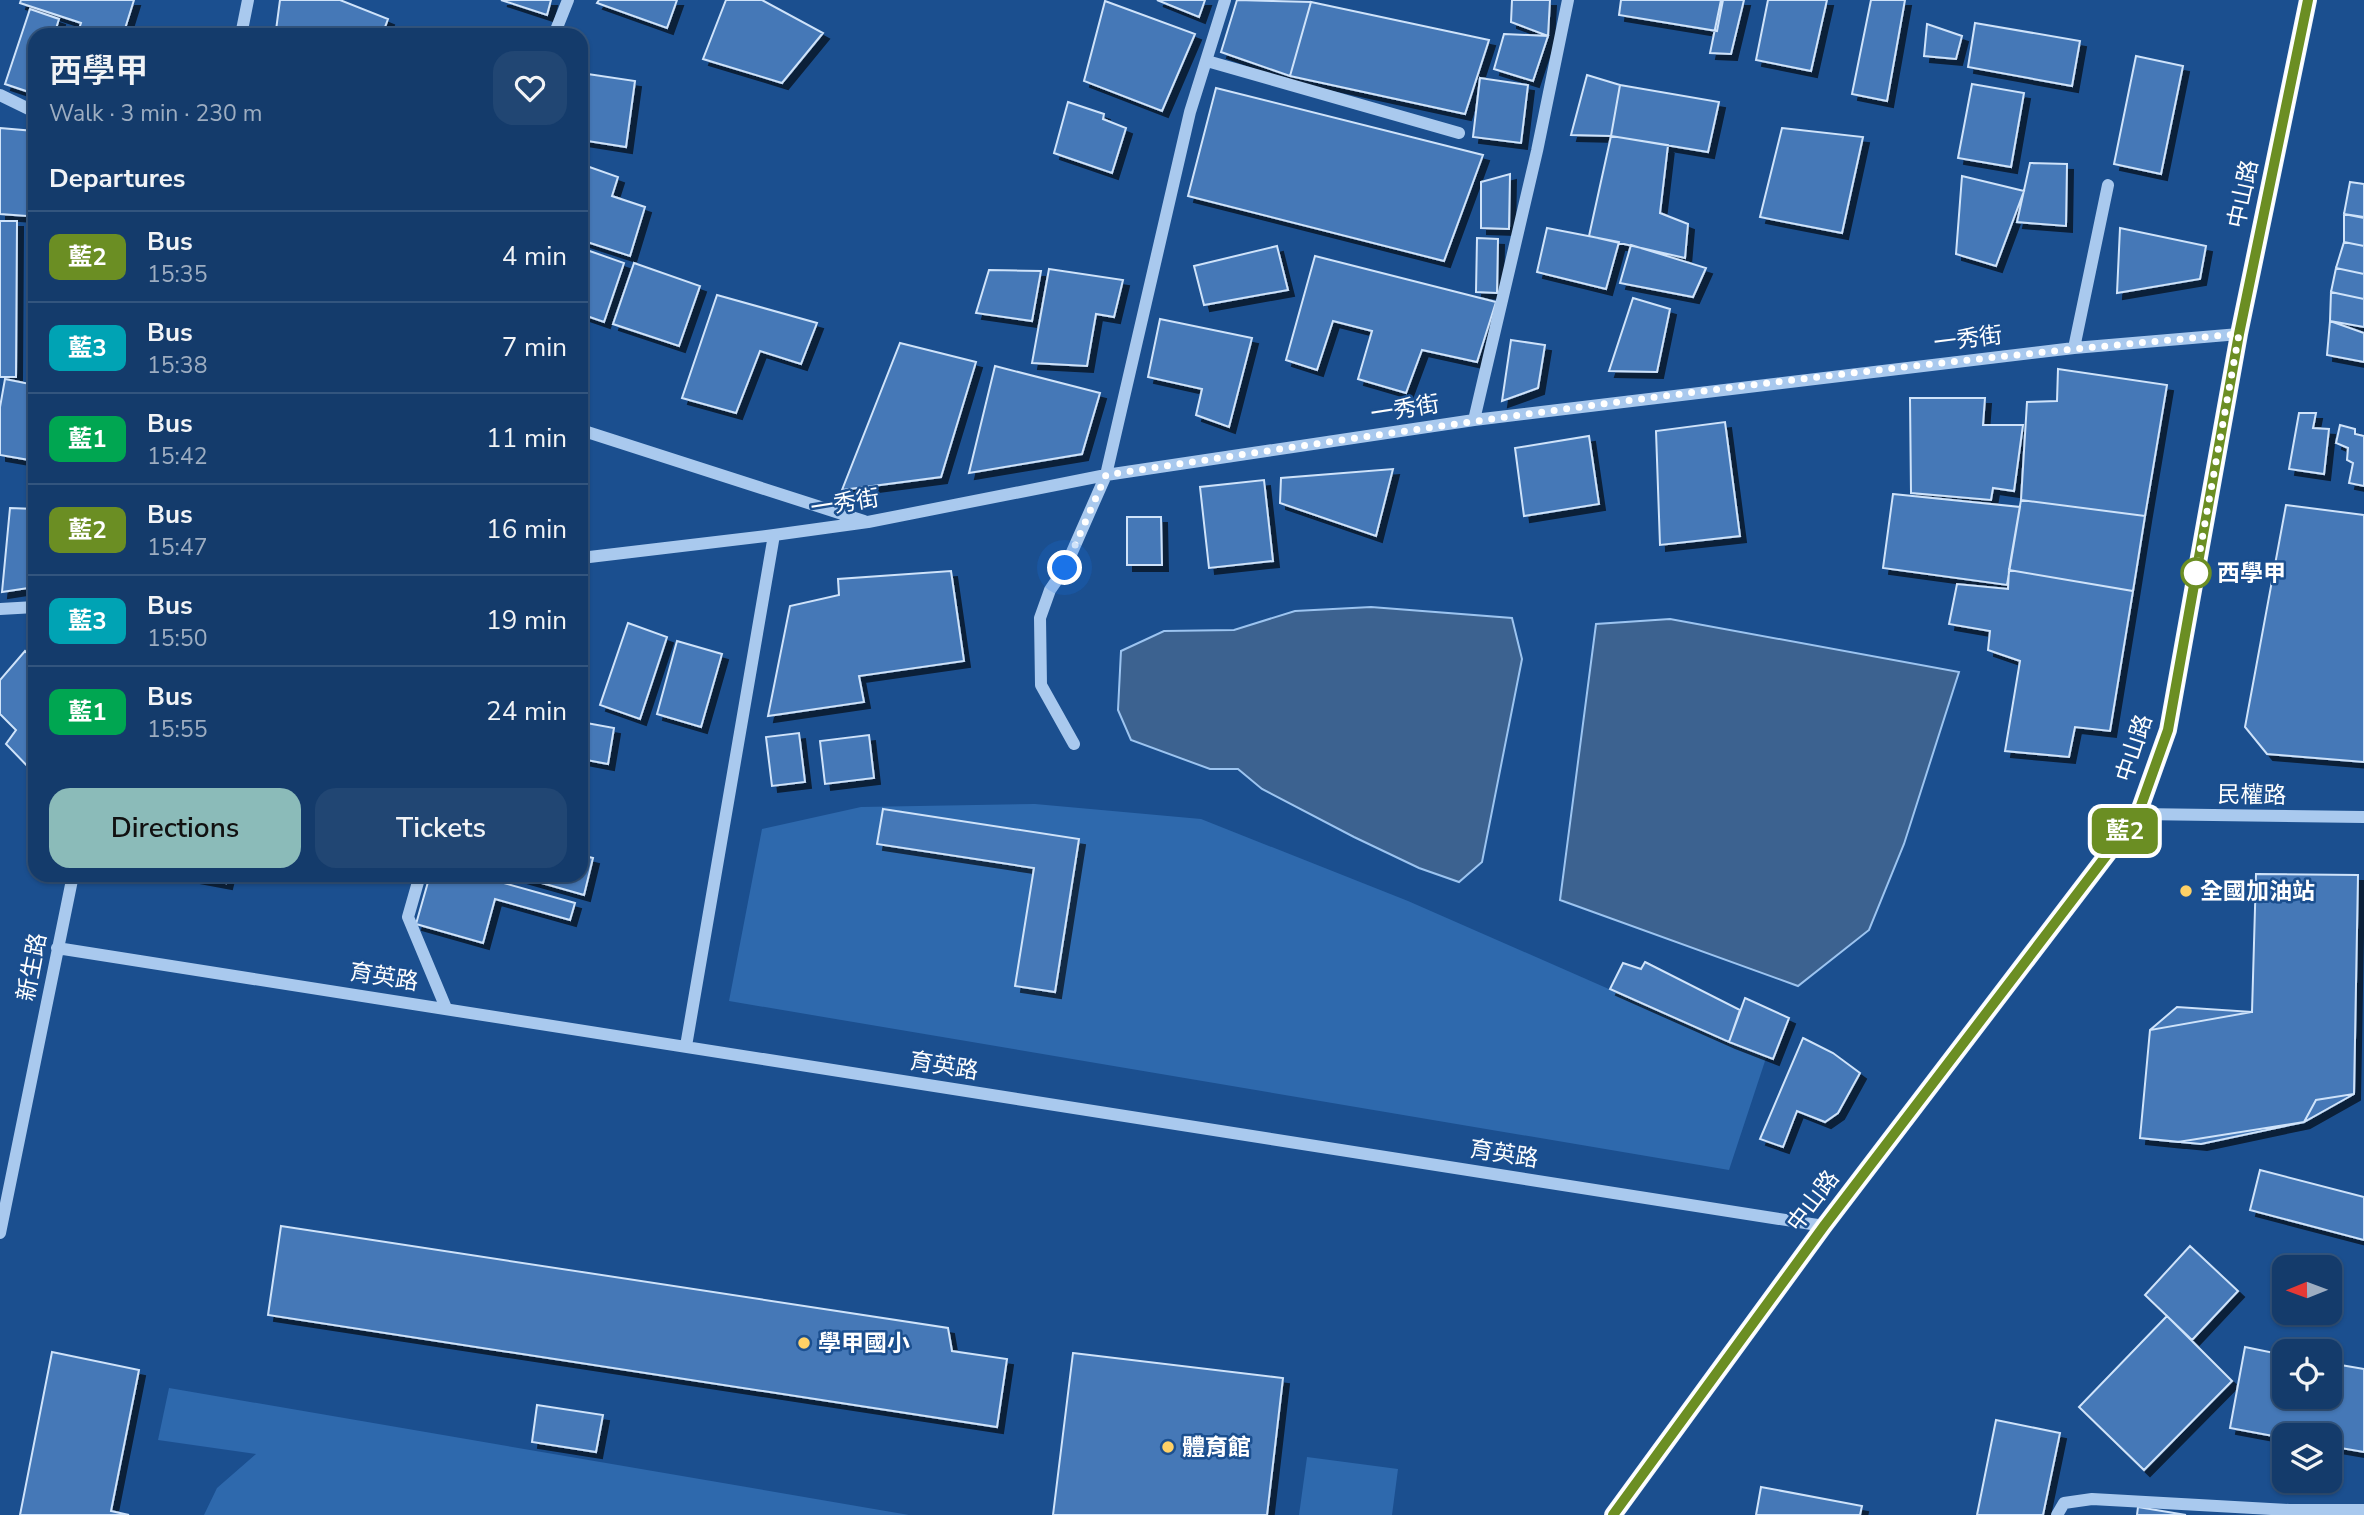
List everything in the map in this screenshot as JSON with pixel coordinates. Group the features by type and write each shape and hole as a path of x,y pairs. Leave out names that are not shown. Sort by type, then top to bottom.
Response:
{"main road":[{"name":"中山路","path":"1613,1515 1824,1226 2138,814 2168,730 2239,334 2308,0"}],"street":[{"path":"242,28 248,0"},
{"path":"557,28 568,0"},
{"path":"1074,744 1041,685 1040,618 1050,590 1065,568 1106,475 1190,112 1225,0"},
{"path":"1474,420 1537,151 1569,0"},
{"path":"1207,61 1459,132"},
{"path":"0,96 28,109"},
{"path":"2074,348 2108,185"},
{"name":"一秀街","path":"588,557 774,536 867,522 1106,475 1474,420 2074,348 2239,334"},
{"path":"588,432 867,522"},
{"path":"686,1046 774,536"},
{"path":"0,609 28,607"},
{"name":"民權路","path":"2138,814 2364,817"},
{"name":"新生路","path":"0,1233 71,882"},
{"path":"418,882 408,917 446,1008"},
{"name":"育英路","path":"57,948 1824,1226"},
{"path":"2057,1515 2064,1503 2092,1499 2289,1510 2364,1510"}],"shaded area":[{"path":"1371,607 1512,618 1522,659 1482,862 1459,882 1419,868 1354,837 1262,789 1238,769 1210,769 1131,740 1118,710 1121,651 1164,631 1234,630 1295,611"},
{"path":"1670,619 1959,672 1904,844 1869,930 1798,986 1560,900 1596,624"},
{"path":"1035,804 1201,819 1408,901 1766,1058 1729,1170 729,1001 762,829 861,807"},
{"path":"169,1388 909,1515 204,1515 217,1488 256,1454 158,1440"},
{"path":"1307,1457 1398,1469 1392,1515 1299,1515"}],"building":[{"path":"21,0 134,0 125,28 79,28 81,23 20,3"},
{"path":"280,0 340,0 388,19 385,28 276,28"},
{"path":"501,0 551,0 547,15"},
{"path":"599,0 677,0 667,28 597,3"},
{"path":"726,0 762,0 823,33 782,83 703,59"},
{"path":"1157,0 1205,0 1199,17"},
{"path":"1237,0 1311,2 1290,76 1221,52"},
{"path":"1512,0 1550,0 1548,36 1511,22"},
{"path":"1621,0 1723,0 1717,31 1619,15"},
{"path":"1721,0 1744,0 1731,54 1710,53"},
{"path":"1768,0 1827,0 1811,71 1756,60"},
{"path":"1871,0 1905,0 1887,101 1852,94"},
{"path":"1105,1 1195,34 1162,111 1084,81"},
{"path":"1311,2 1489,40 1465,114 1290,76"},
{"path":"30,9 59,19 56,28 28,28 28,92 5,84"},
{"path":"1975,23 2080,41 2072,86 1968,67"},
{"path":"1927,24 1962,36 1956,59 1924,56"},
{"path":"1504,34 1548,36 1533,81 1494,69"},
{"path":"2136,56 2183,66 2161,174 2114,164"},
{"path":"588,74 635,81 626,147 588,141"},
{"path":"1587,75 1620,85 1611,136 1571,135"},
{"path":"1480,78 1528,85 1521,143 1473,137"},
{"path":"1972,84 2024,93 2011,167 1958,158"},
{"path":"1620,85 1719,102 1708,152 1611,136"},
{"path":"1216,88 1483,155 1444,261 1188,196"},
{"path":"1068,102 1104,114 1103,119 1126,128 1112,173 1054,153"},
{"path":"0,128 28,130 27,216 0,214"},
{"path":"1782,128 1863,137 1842,233 1760,217"},
{"path":"1611,136 1668,145 1660,213 1688,224 1685,258 1589,236"},
{"path":"2030,163 2067,164 2066,226 2017,222"},
{"path":"588,166 618,177 612,196 645,207 630,256 588,242"},
{"path":"1510,174 1509,229 1481,228 1481,182"},
{"path":"1962,176 2024,191 1996,266 1956,254"},
{"path":"2350,182 2364,184 2364,217 2344,214"},
{"path":"2344,214 2364,218 2364,246 2344,242"},
{"path":"0,221 17,221 16,377 0,377"},
{"path":"1547,228 1619,242 1606,289 1537,272"},
{"path":"2120,228 2206,246 2200,279 2117,293"},
{"path":"1477,238 1498,239 1497,293 1476,292"},
{"path":"2344,242 2364,246 2364,274 2336,268"},
{"path":"1631,245 1706,268 1693,297 1620,283"},
{"path":"1277,246 1288,290 1204,305 1194,266"},
{"path":"588,250 624,263 604,322 588,316"},
{"path":"1315,256 1496,302 1477,362 1422,350 1406,393 1358,379 1372,331 1333,321 1317,370 1286,360"},
{"path":"634,263 700,286 679,346 613,324"},
{"path":"2336,268 2364,274 2364,299 2331,292"},
{"path":"1049,269 1123,280 1114,317 1096,314 1087,366 1032,363"},
{"path":"989,270 1041,271 1032,321 976,313"},
{"path":"2331,292 2364,299 2364,327 2330,321"},
{"path":"717,295 817,323 801,364 760,351 736,413 682,398"},
{"path":"1633,298 1670,309 1657,372 1609,371"},
{"path":"1160,319 1252,338 1229,427 1196,415 1202,389 1148,377"},
{"path":"2330,321 2364,333 2364,362 2327,355"},
{"path":"1511,340 1545,345 1538,388 1502,401"},
{"path":"900,343 976,362 941,477 842,490"},
{"path":"995,366 1100,393 1082,454 969,473"},
{"path":"2058,369 2167,385 2145,516 2021,500 2027,402 2057,401"},
{"path":"5,379 28,384 28,460 0,455 0,407"},
{"path":"1910,398 1985,398 1983,425 2023,425 2014,491 1993,488 1991,500 1911,493"},
{"path":"2299,413 2316,413 2313,428 2329,429 2324,474 2289,469"},
{"path":"1725,422 1740,536 1660,545 1656,431"},
{"path":"2340,425 2355,429 2355,434 2364,436 2364,486 2349,483 2353,463 2347,460 2348,448 2336,443"},
{"path":"1589,436 1599,504 1524,516 1515,448"},
{"path":"1393,469 1376,536 1280,503 1281,478"},
{"path":"1264,480 1273,561 1209,568 1200,487"},
{"path":"1893,494 2020,507 2007,585 1883,568"},
{"path":"2021,500 2145,516 2133,591 2009,570"},
{"path":"2286,505 2364,515 2364,762 2267,754 2245,727"},
{"path":"10,508 28,509 28,588 2,592"},
{"path":"1127,517 1161,517 1162,565 1127,565"},
{"path":"2009,570 2133,591 2110,731 2075,727 2069,757 2005,751 2020,661 1988,650 1990,631 1949,624 1957,584 2008,589"},
{"path":"951,571 964,661 859,676 864,702 768,716 790,606 839,595 838,579"},
{"path":"628,623 667,637 640,719 600,705"},
{"path":"677,641 722,654 701,727 657,714"},
{"path":"25,651 28,654 28,767 6,744 16,730 0,714 0,680"},
{"path":"588,723 614,728 608,764 588,760"},
{"path":"799,733 805,782 772,786 766,737"},
{"path":"869,735 874,778 825,784 820,741"},
{"path":"883,809 1079,839 1055,992 1015,986 1034,868 877,844"},
{"path":"588,857 593,858 588,879"},
{"path":"2256,874 2358,875 2354,1094 2316,1100 2304,1122 2201,1144 2140,1138 2150,1030 2177,1007 2252,1012"},
{"path":"2256,874 2358,875 2354,1094 2304,1122 2178,1142 2140,1138 2150,1030 2252,1012"},
{"path":"428,882 500,882 575,903 570,920 495,899 483,943 416,924"},
{"path":"538,882 587,882 584,895"},
{"path":"1645,962 1740,1010 1729,1042 1610,989 1623,963 1641,969"},
{"path":"1745,998 1789,1018 1773,1059 1729,1042"},
{"path":"1803,1038 1833,1053 1860,1073 1838,1113 1825,1122 1797,1111 1783,1147 1760,1139"},
{"path":"2260,1170 2364,1197 2364,1240 2250,1210"},
{"path":"281,1226 948,1328 952,1351 1007,1359 997,1427 268,1315"},
{"path":"2190,1246 2238,1291 2192,1340 2145,1295"},
{"path":"2167,1316 2232,1381 2144,1470 2079,1407"},
{"path":"2245,1347 2272,1353 2272,1409 2342,1409 2342,1365 2364,1369 2364,1452 2342,1448 2342,1423 2272,1423 2272,1436 2230,1428"},
{"path":"52,1352 139,1370 111,1511 129,1515 20,1515"},
{"name":"體育館","path":"1073,1353 1283,1378 1267,1515 1053,1515"},
{"path":"537,1405 603,1415 596,1452 532,1442"},
{"path":"1996,1420 2060,1433 2043,1515 1977,1515"},
{"path":"1761,1487 1862,1506 1860,1515 1756,1515"},
{"path":"2138,1507 2186,1515 2137,1515"}],"bus line":[{"name":"藍2","path":"1613,1515 1824,1226 2138,814 2168,730 2239,334 2308,0"}],"place":[{"name":"西學甲","path":"2196,573"},
{"name":"全國加油站","path":"2186,891"},
{"name":"學甲國小","path":"804,1343"},
{"name":"體育館","path":"1168,1447"}],"route":[{"path":"1065,568 1106,475 1474,420 2074,348 2239,334 2196,573"}]}
